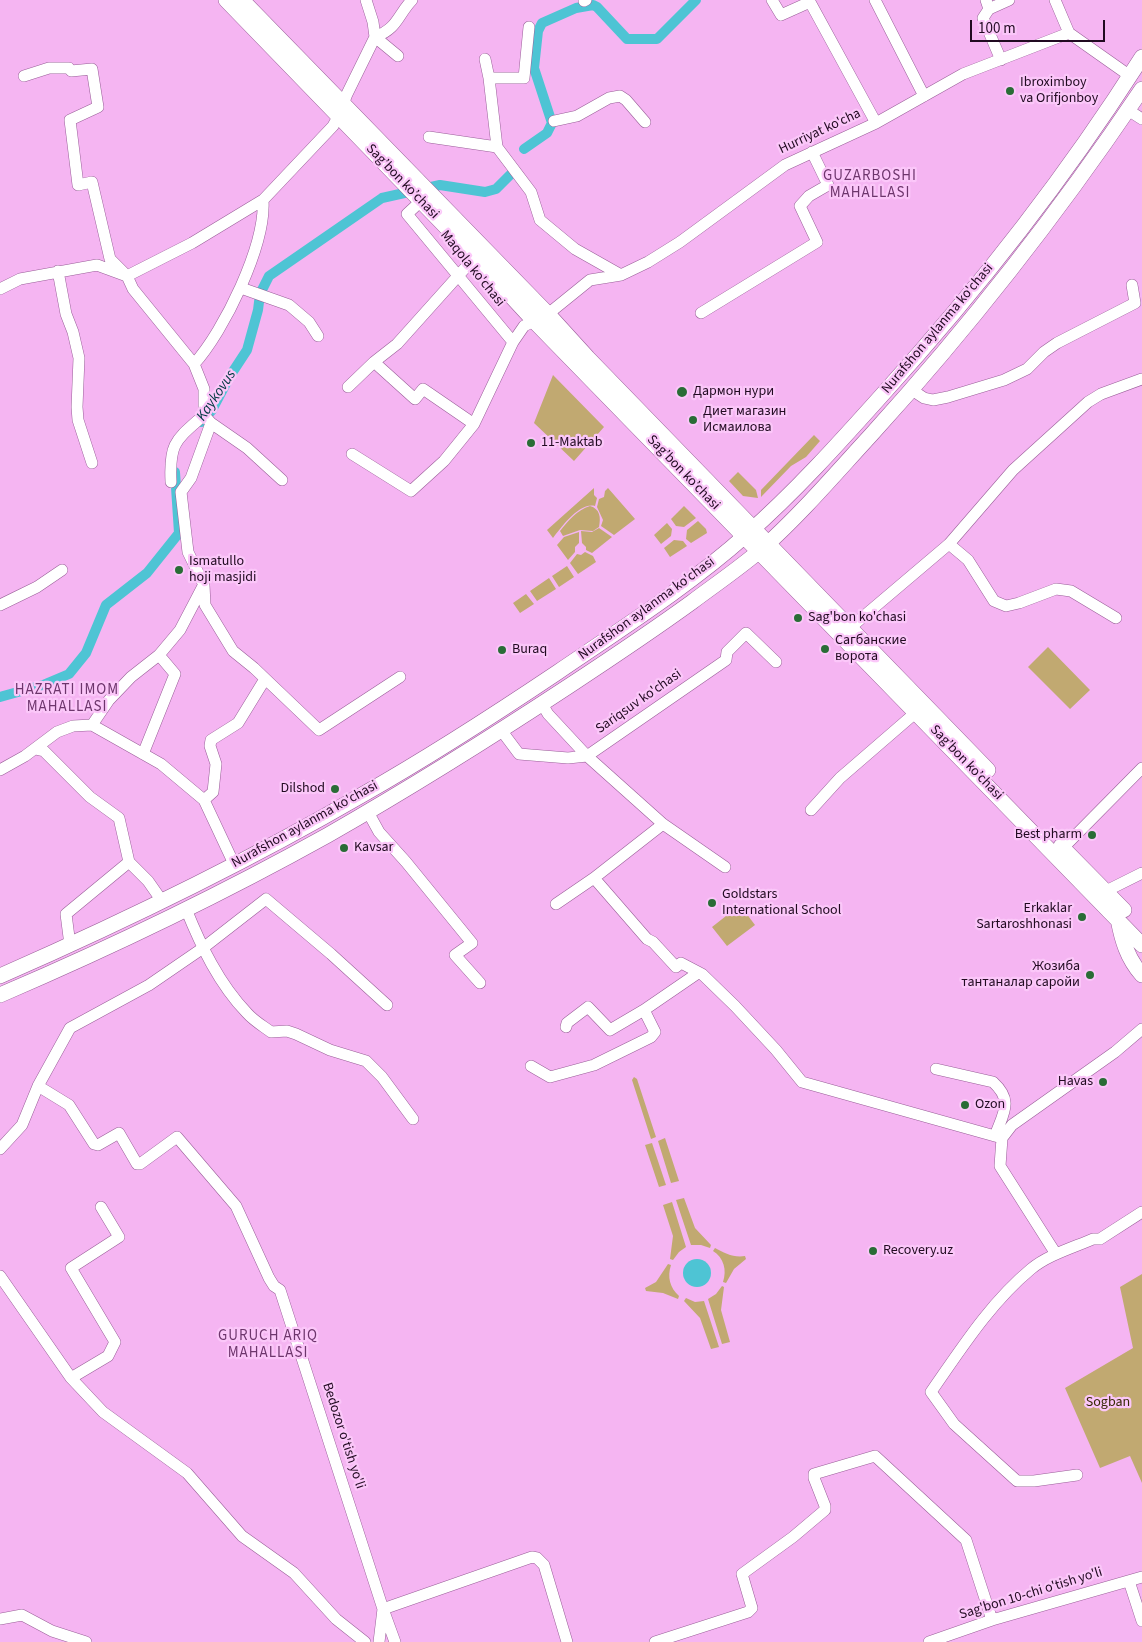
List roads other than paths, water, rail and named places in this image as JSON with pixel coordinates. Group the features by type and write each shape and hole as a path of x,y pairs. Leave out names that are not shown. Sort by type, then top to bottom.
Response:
{"main road":[{"name":"Sag’bon ko’chasi","path":"226,0 340,110 407,179 534,321 749,533 846,632 1142,944"},
{"name":"Sag’bon ko’chasi","path":"242,0 340,110"},
{"name":"Nurafshon aylanma ko'chasi","path":"0,976 162,901 394,777 501,710 590,650 687,582 749,533 832,450 926,346 997,260 1049,192 1142,57"},
{"name":"Nurafshon aylanma ko'chasi","path":"0,995 80,960 186,909 368,812 542,704 732,574 763,547 827,483 940,357 1062,202 1142,89"},
{"path":"1049,192 1059,193 1062,202"},
{"name":"Sag’bon ko’chasi","path":"421,196 548,314 749,533"},
{"path":"997,260 1001,270 1010,270"},
{"path":"926,346 932,345 937,347 940,357"},
{"path":"590,650 591,661 601,665"},
{"name":"Sag’bon ko’chasi","path":"921,709 1063,848 1142,929"},
{"path":"394,777 400,778 403,781 403,790"},
{"path":"1118,919 1123,943 1134,966 1142,975"}],"street":[{"path":"0,289 20,279 58,271 97,266 127,276 192,243 263,200 333,126 374,37 373,22 366,0"},
{"path":"374,37 387,32 397,22 402,10 412,0"},
{"path":"772,0 781,15 810,2 876,123"},
{"path":"875,0 924,96"},
{"path":"1001,60 982,18 988,4 1009,0"},
{"path":"1055,0 1073,35 1130,76"},
{"path":"489,78 524,78 529,27"},
{"name":"Hurriyat ko'cha","path":"548,314 590,280 620,275 648,262 680,242 784,164 876,123 959,76 1073,35"},
{"path":"374,37 398,56"},
{"path":"485,59 497,147 531,192 540,220 575,249 620,275"},
{"path":"24,76 49,68 70,68 71,71 92,69 98,107 70,120 78,185 92,182 110,259 127,276 133,289 194,364 204,389 208,419 191,478 181,492 188,552 204,585 205,605 233,651 319,730 322,730 400,677"},
{"path":"554,121 577,116 609,98 620,96 626,100 645,122"},
{"path":"1128,110 1142,118"},
{"path":"429,137 497,147"},
{"path":"700,313 817,242 800,206 809,196 828,185 812,152"},
{"name":"Maqola ko'chasi","path":"421,196 408,214 513,342"},
{"path":"194,364 213,339 241,288 258,237 264,210 263,200"},
{"path":"348,387 374,362 398,344 476,257"},
{"path":"58,271 66,314 79,358 76,407 78,420 92,463"},
{"path":"912,390 924,398 934,400 1004,380 1027,369 1044,352 1057,343 1135,303 1132,285"},
{"path":"241,288 289,304 309,322 318,336"},
{"path":"352,454 411,491 444,461 474,424 513,342 524,326 548,314"},
{"path":"374,362 415,399 423,389 474,424"},
{"path":"846,632 949,544 1013,470 1088,402 1101,394 1142,379"},
{"path":"208,419 247,448 282,480"},
{"path":"170,482 170,460 174,446 179,438 208,419"},
{"path":"949,544 968,560 994,601 1006,606 1056,589 1071,591 1116,618"},
{"path":"0,605 37,587 62,570"},
{"path":"92,725 109,700 130,677 159,655 180,630 204,585"},
{"name":"Sariqsuv ko'chasi","path":"587,756 726,660 727,652 746,633 776,662"},
{"path":"143,754 175,674 159,655"},
{"path":"204,800 213,792 216,764 210,746 212,740 238,723 265,679"},
{"path":"542,704 587,756 663,824 725,867"},
{"path":"811,810 840,778 921,709"},
{"path":"0,770 35,749 57,732 73,726 92,725 161,764 204,800 234,864"},
{"path":"501,730 519,754 568,758 587,756"},
{"path":"35,749 44,751 90,798 119,818 129,862 148,881 162,901"},
{"path":"1063,848 1142,768"},
{"path":"368,812 379,832 472,943 456,955 480,983"},
{"path":"556,904 594,878 663,824"},
{"path":"70,945 66,914 129,862"},
{"path":"1106,891 1142,873"},
{"path":"594,878 647,939 676,967 681,963 702,974 735,1006 776,1050 802,1082 999,1137"},
{"path":"0,1148 22,1125 38,1086 70,1028 149,985 203,948 266,899 332,954 387,1005"},
{"path":"186,909 203,948 226,988 248,1014 271,1032 296,1034 330,1050 366,1061 382,1077 413,1119"},
{"path":"566,1027 567,1023 588,1007 610,1030 644,1010 698,973"},
{"path":"531,1066 550,1077 594,1065 651,1037 654,1032 644,1010"},
{"path":"999,1137 1012,1125 1115,1052 1142,1029"},
{"path":"936,1069 993,1082 1005,1095 1006,1102 999,1137 1000,1166 1056,1254"},
{"name":"Bedozor o'tish yo'li","path":"38,1086 69,1105 94,1144 98,1144 119,1133 137,1164 140,1164 177,1137 236,1206 268,1278 280,1290 395,1642"},
{"path":"71,1378 108,1356 115,1342 71,1268 118,1237 101,1207"},
{"path":"1077,1475 1034,1481 1017,1481 954,1424 930,1392 991,1308 1031,1268 1056,1254 1093,1239 1100,1239 1142,1212"},
{"path":"0,1276 71,1378 103,1412 187,1473 242,1536 294,1572 336,1619 365,1642"},
{"path":"655,1642 748,1612 752,1608 742,1574 793,1537 825,1510 814,1474 875,1456 966,1540 992,1620"},
{"path":"379,1642 383,1609 532,1557 537,1558 544,1565 567,1642"},
{"name":"Sag'bon 10-chi o'tish yo'li","path":"929,1642 992,1620 1142,1577"},
{"path":"1129,1581 1142,1621"},
{"path":"0,1619 22,1615 52,1631 86,1642"}],"waterway":[{"name":"Kaykovus","path":"524,149 547,133 552,123 534,68 538,31 542,23 576,8 593,5 627,39 657,39 696,0"},
{"name":"Kaykovus","path":"201,422 212,410 230,376 247,350 258,310 260,294 269,276 382,198 440,185 485,192 496,189 510,175"},
{"name":"Kaykovus","path":"0,697 43,685 69,674 86,653 106,605 147,573 179,533 175,472"}],"place":[{"name":"Ibroximboy va Orifjonboy","path":"1010,91"},
{"name":"Дармон нури","path":"682,392"},
{"name":"Диет магазин Исмаилова","path":"693,420"},
{"name":"11-Maktab","path":"531,443"},
{"name":"Ismatullo hoji masjidi","path":"179,570"},
{"name":"Sag'bon ko'chasi","path":"798,618"},
{"name":"Сагбанские ворота","path":"825,649"},
{"name":"Buraq","path":"502,650"},
{"name":"Dilshod","path":"335,789"},
{"name":"Best pharm","path":"1092,835"},
{"name":"Kavsar","path":"344,848"},
{"name":"Goldstars International School","path":"712,903"},
{"name":"Erkaklar Sartaroshhonasi","path":"1082,917"},
{"name":"Жозиба тантаналар саройи","path":"1090,975"},
{"name":"Havas","path":"1103,1082"},
{"name":"Ozon","path":"965,1105"},
{"name":"Recovery.uz","path":"873,1251"}],"district":[{"name":"GUZARBOSHI MAHALLASI","path":"870,186"},
{"name":"HAZRATI IMOM MAHALLASI","path":"67,700"},
{"name":"GURUCH ARIQ MAHALLASI","path":"268,1346"}],"park label":[{"name":"Sogban","path":"1108,1403"}]}
